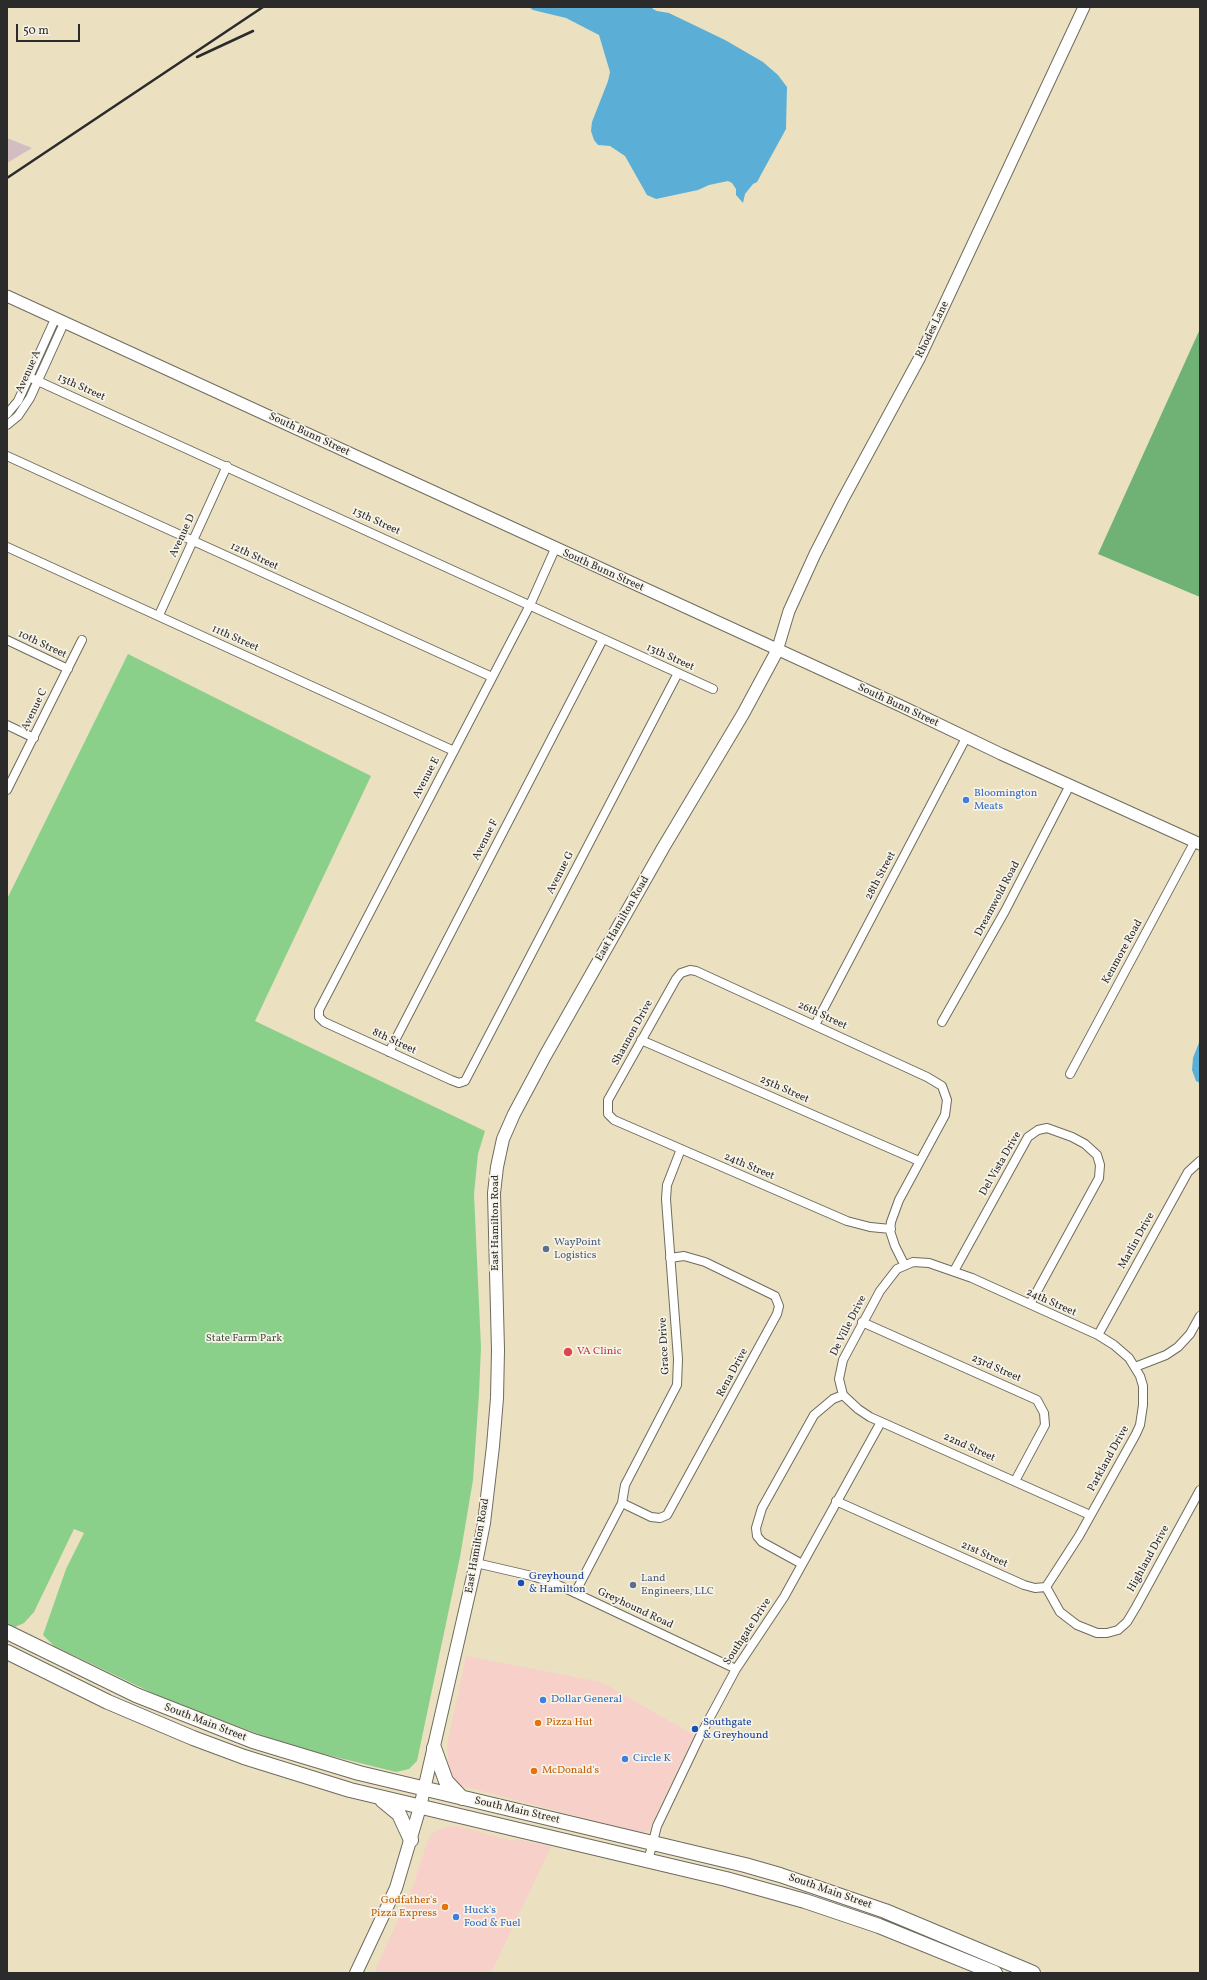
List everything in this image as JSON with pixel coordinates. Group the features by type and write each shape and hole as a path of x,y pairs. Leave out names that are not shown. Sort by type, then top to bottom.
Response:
{"highway":[{"name":"South Main Street","path":"7,1632 136,1695 223,1730 319,1762 425,1790 745,1865 851,1898 924,1926 1033,1973"},
{"name":"South Main Street","path":"7,1652 108,1702 193,1738 280,1768 378,1797 726,1879 816,1904 880,1926 995,1973"},
{"path":"434,1748 446,1781 462,1798"},
{"path":"378,1797 399,1814 411,1840"}],"main road":[{"name":"East Hamilton Road","path":"356,1973 396,1888 411,1840 425,1790 476,1563 490,1477 496,1413 498,1350 494,1193 496,1167 503,1139 514,1114 545,1056 663,848 746,708 777,650"}],"street":[{"name":"Rhodes Lane","path":"777,650 789,611 815,554 842,501 920,359 1084,7"},
{"name":"South Bunn Street","path":"7,296 966,738 1198,842"},
{"name":"Avenue A","path":"7,414 18,401 33,378 60,321"},
{"name":"Avenue A","path":"7,425 23,410 33,378"},
{"name":"13th Street","path":"33,378 713,689"},
{"name":"12th Street","path":"7,456 492,677"},
{"name":"Avenue D","path":"158,615 227,466"},
{"name":"11th Street","path":"7,547 454,751"},
{"name":"Avenue E","path":"318,1016 319,1010 530,605 555,549"},
{"name":"Avenue F","path":"389,1052 603,639"},
{"name":"10th Street","path":"7,640 68,669"},
{"name":"Avenue C","path":"7,790 82,640"},
{"name":"Avenue G","path":"463,1082 540,939 678,673"},
{"path":"7,725 34,738"},
{"name":"28th Street","path":"815,1025 966,738"},
{"name":"Dreamwold Road","path":"942,1022 1006,911 1070,785"},
{"name":"Kenmore Road","path":"1070,1074 1198,842"},
{"name":"26th Street","path":"684,971 696,971 927,1077 939,1084 945,1092 947,1100 944,1115 919,1161"},
{"name":"Shannon Drive","path":"607,1109 608,1100 641,1040 676,979 684,971"},
{"name":"8th Street","path":"318,1016 324,1022 389,1052 451,1080 463,1082"},
{"name":"25th Street","path":"641,1040 919,1161"},
{"name":"24th Street","path":"607,1109 608,1114 614,1120 847,1221 864,1226 891,1229"},
{"name":"Del Vista Drive","path":"954,1271 1028,1137 1038,1130 1047,1128 1072,1137 1085,1144 1097,1155 1100,1165 1099,1178 1030,1304"},
{"name":"Grace Drive","path":"575,1593 622,1503 624,1485 677,1385 678,1359 666,1200 667,1186 681,1149"},
{"path":"904,1264 895,1246 891,1229 899,1200 919,1161"},
{"name":"Marlin Drive","path":"1098,1335 1188,1172 1200,1161"},
{"name":"Rena Drive","path":"622,1503 651,1517 660,1518 667,1515 773,1321 779,1306 775,1296 706,1262 684,1256 670,1258"},
{"name":"24th Street","path":"904,1264 913,1262 929,1263 954,1271 1030,1304 1098,1335 1114,1345 1135,1367"},
{"name":"De Ville Drive","path":"843,1395 840,1379 841,1366 851,1342 890,1275 904,1264"},
{"path":"1135,1367 1166,1355 1178,1347 1185,1341 1200,1316"},
{"name":"23rd Street","path":"862,1322 1036,1400 1044,1413 1045,1425 1015,1481"},
{"name":"Parkland Drive","path":"1046,1587 1090,1515 1140,1425 1144,1393 1135,1367"},
{"path":"802,1564 762,1542 757,1536 756,1528 762,1508 814,1414 833,1399 843,1395"},
{"name":"22nd Street","path":"843,1395 858,1409 881,1422 1090,1515"},
{"name":"Southgate Drive","path":"648,1860 657,1826 677,1782 736,1669 770,1620 881,1422"},
{"name":"Highland Drive","path":"1046,1587 1054,1604 1066,1617 1091,1631 1111,1633 1118,1630 1127,1622 1200,1490"},
{"name":"21st Street","path":"836,1501 1024,1585 1035,1588 1046,1587"},
{"name":"Greyhound Road","path":"476,1563 532,1576 554,1583 736,1669"}],"shaded area":[{"path":"7,138 32,148 7,163"},
{"path":"466,1656 601,1682 694,1735 649,1830 640,1833 456,1783 449,1773 447,1745"},
{"path":"457,1826 514,1841 517,1839 551,1847 491,1973 374,1973 413,1886 428,1839 433,1833 445,1827"}],"green space":[{"path":"1200,329 1200,597 1098,554"},
{"name":"State Farm Park","path":"128,654 371,776 255,1021 485,1131 478,1154 474,1194 481,1347 473,1480 460,1557 417,1761 409,1769 396,1772 287,1745 163,1698 54,1646 43,1635 66,1569 84,1533 74,1529 34,1612 24,1623 15,1627 7,1625 7,899"}],"water":[{"path":"529,7 652,7 657,11 669,13 725,40 763,62 778,75 787,87 786,129 757,182 753,184 745,194 743,203 736,195 736,189 732,183 728,181 709,185 698,190 656,199 647,195 625,156 610,146 598,145 594,140 591,131 592,122 610,72 599,35 566,18 533,10"},
{"path":"1200,1040 1200,1083 1196,1081 1192,1070 1193,1058"}],"railway":[{"path":"7,178 263,7"},
{"path":"197,57 253,31"}],"place":[{"name":"Bloomington Meats","path":"966,800"},
{"name":"WayPoint Logistics","path":"546,1249"},
{"name":"VA Clinic","path":"568,1352"},
{"name":"Greyhound & Hamilton","path":"521,1583"},
{"name":"Land Engineers, LLC","path":"633,1585"},
{"name":"Dollar General","path":"543,1700"},
{"name":"Pizza Hut","path":"538,1723"},
{"name":"Southgate & Greyhound","path":"695,1729"},
{"name":"Circle K","path":"625,1759"},
{"name":"McDonald's","path":"534,1771"},
{"name":"Godfather's Pizza Express","path":"445,1907"},
{"name":"Huck's Food & Fuel","path":"456,1917"}]}
